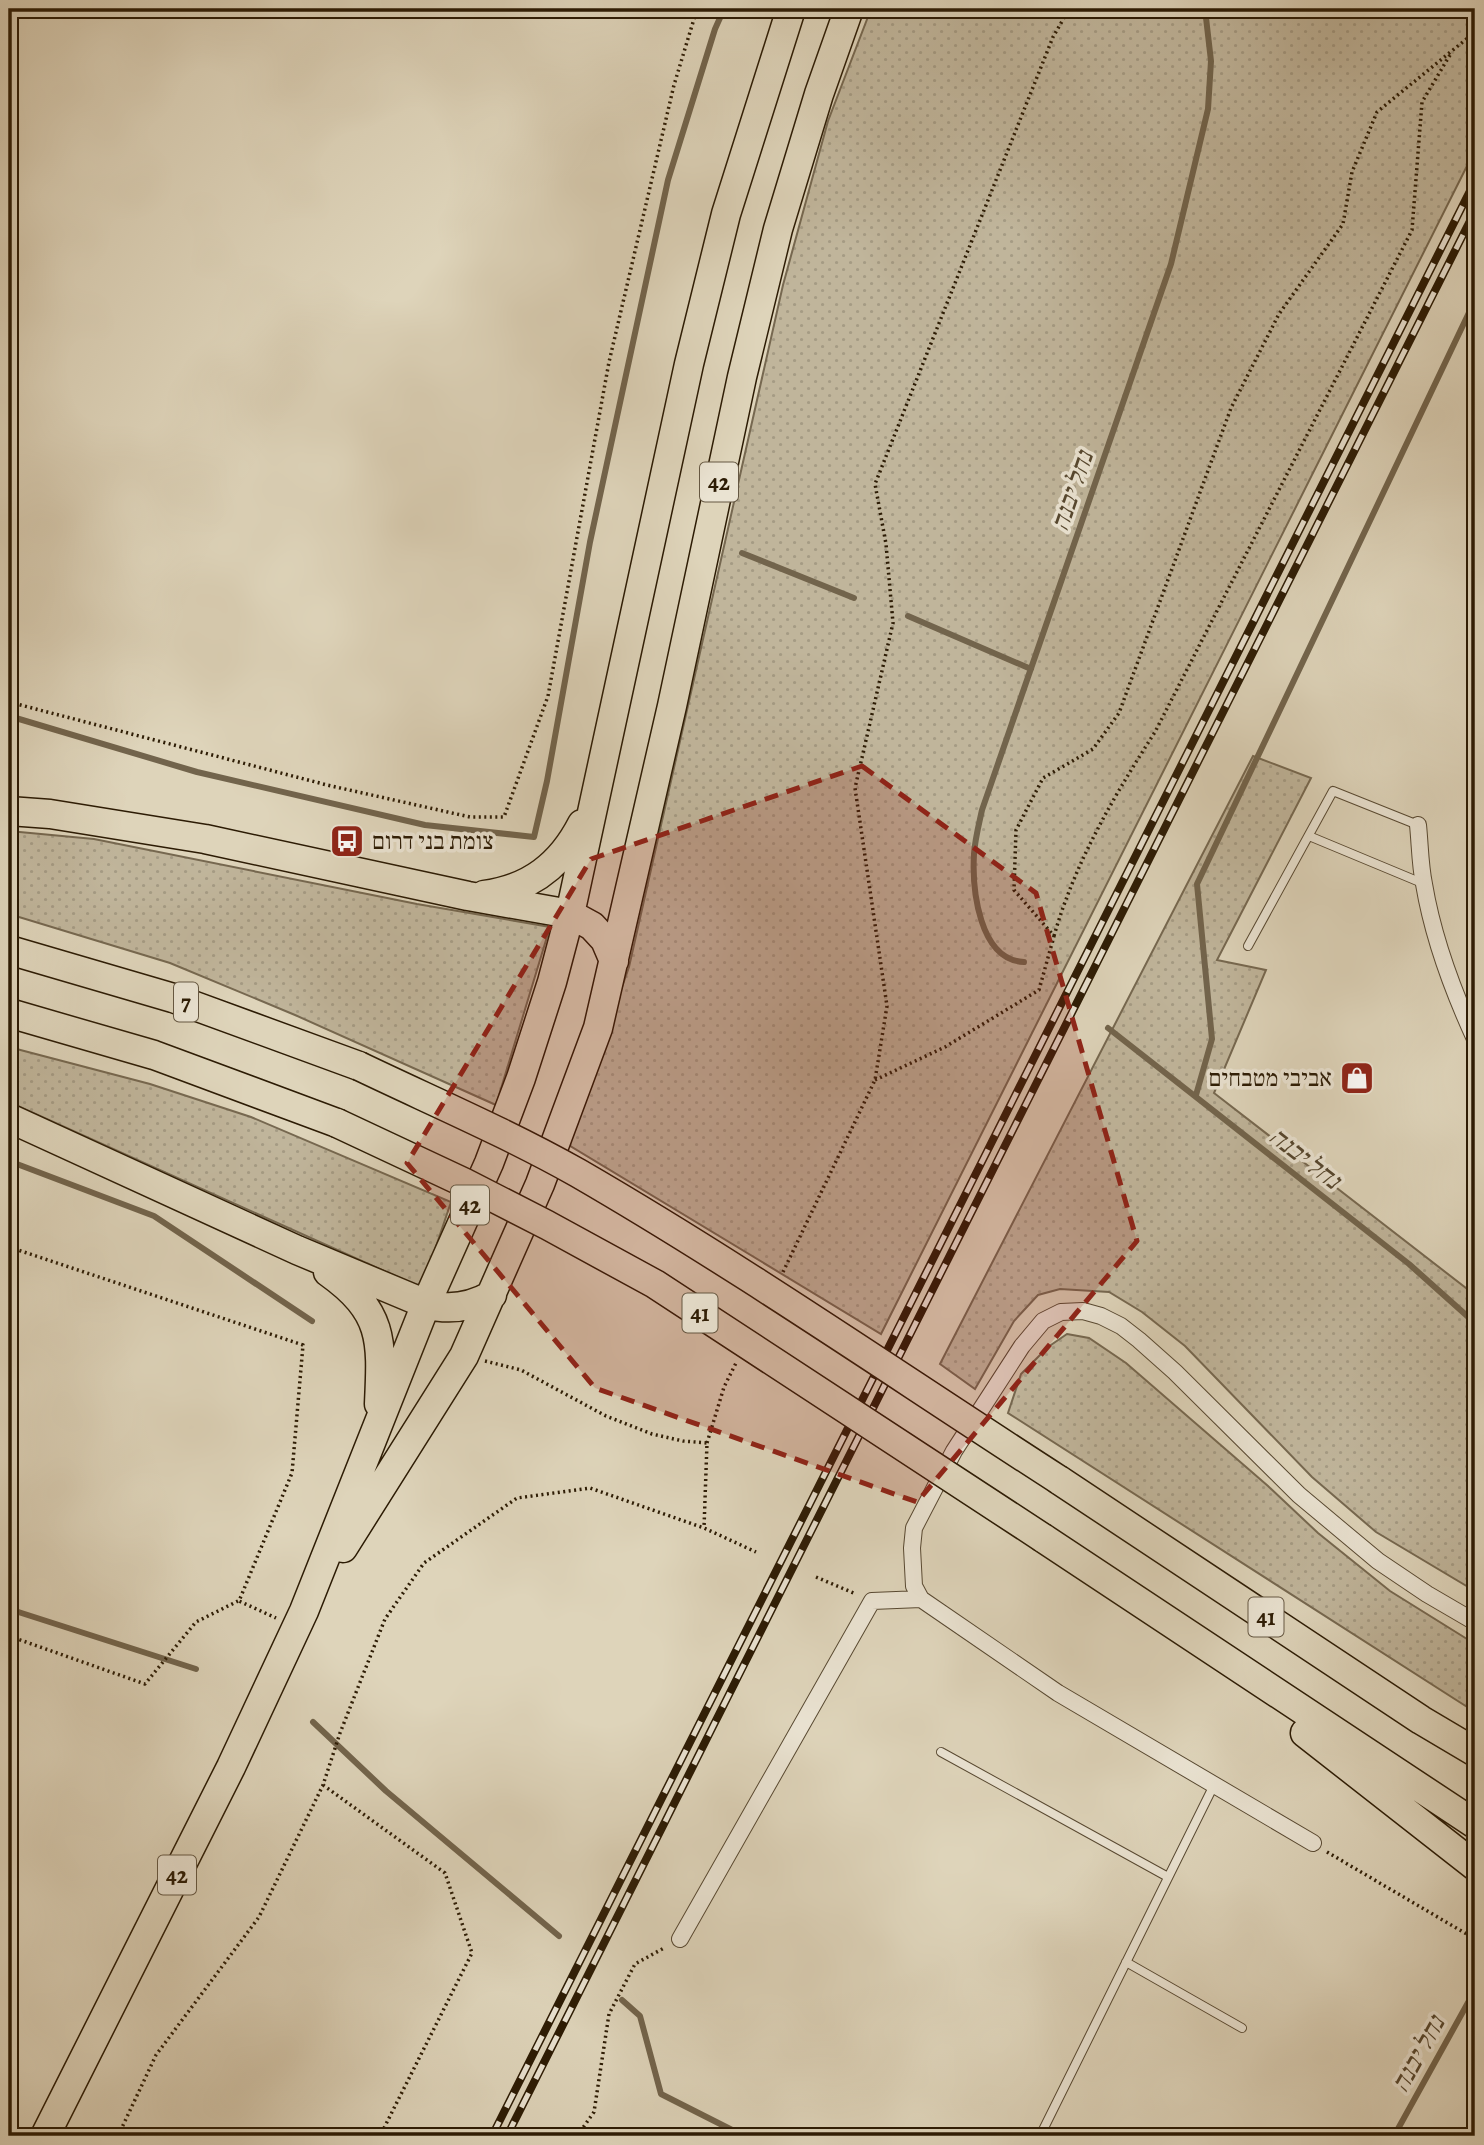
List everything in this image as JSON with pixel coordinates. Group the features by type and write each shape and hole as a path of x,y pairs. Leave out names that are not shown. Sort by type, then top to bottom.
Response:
{"highway":[{"name":"42","path":"45,2136 231,1767 300,1619 426,1304 489,1163 521,1078 552,982 570,914 689,365 726,214 791,9"},
{"name":"42","path":"300,1619 464,1356 540,1184 598,1028 745,363 778,229 819,94 849,9"},
{"path":"468,896 503,891 541,874 558,861 572,844 598,785"},
{"path":"9,811 50,814 205,839 468,896 570,914 592,926 605,940 614,961"},
{"name":"7","path":"9,950 173,998 359,1066"},
{"name":"41","path":"9,1013 154,1055 337,1123 477,1189 655,1284 1475,1824"},
{"name":"41","path":"359,1066 576,1172 698,1246 1059,1480 1421,1720 1475,1752"},
{"path":"9,1118 297,1250 426,1304 441,1308 457,1307 475,1304 492,1295"},
{"path":"297,1250 360,1299 372,1316 379,1336 381,1360 376,1432"},
{"path":"1129,1596 1475,1866"}],"street":[{"path":"1418,825 1423,883 1437,941 1456,997 1475,1039"},
{"path":"1313,1843 1058,1693 921,1599 914,1586 914,1528 954,1451 1021,1346 1043,1321 1061,1312 1083,1311 1111,1321 1139,1340 1175,1371 1299,1495 1378,1561 1475,1622"},
{"path":"680,1939 872,1601 921,1599"}],"lane":[{"path":"1248,946 1333,791 1418,825"},
{"path":"1309,836 1423,883"},
{"path":"940,1752 1168,1877"},
{"path":"1040,2136 1214,1785"},
{"path":"1126,1962 1242,2028"}],"path":[{"path":"9,702 327,785 470,817 504,817 548,696 609,362 674,85 697,9"},
{"path":"778,1280 875,1080 887,1006 855,788 893,623 886,544 875,484 1053,37 1069,9"},
{"path":"1054,936 1014,890 1016,830 1043,778 1094,749 1119,713 1231,408 1279,314 1343,224 1352,172 1377,112 1475,32"},
{"path":"875,1080 945,1047 1039,990 1064,899 1114,794 1154,732 1412,230 1422,102 1451,53"},
{"path":"9,1247 303,1345 292,1473 239,1601 196,1622 145,1684 9,1636"},
{"path":"464,1356 521,1370 606,1416 652,1434 707,1443"},
{"path":"704,1528 707,1443 724,1387 736,1363"},
{"path":"118,2136 156,2055 259,1917 323,1785 340,1732 385,1619 424,1563 517,1498 590,1488 704,1528 756,1552"},
{"path":"816,1577 872,1601"},
{"path":"239,1601 300,1619"},
{"path":"323,1785 445,1874 472,1953 380,2136"},
{"path":"1313,1843 1475,1940"},
{"path":"577,2136 594,2112 609,2014 628,1977 635,1964 680,1939"}],"highlighted area":[{"path":"862,766 1036,893 1137,1241 917,1502 595,1388 407,1163 591,859"}],"shaded area":[{"path":"871,9 1475,9 1475,150 881,1334 567,1144 629,967 783,285 828,121"},
{"path":"1253,756 1311,778 1217,960 1266,970 1214,1093 1475,1295 1475,1591 1376,1532 1312,1477 1185,1346 1142,1312 1109,1292 1060,1289 1038,1295 1014,1321 975,1389 940,1364"},
{"path":"9,831 94,839 417,904 550,927 496,1105 295,1015 170,963 9,914"},
{"path":"9,1047 150,1084 251,1117 451,1202 422,1288 9,1102"},
{"path":"1067,1334 1089,1338 1126,1363 1318,1533 1390,1591 1475,1644 1475,1712 1008,1413 1021,1374 1048,1347"}],"waterway":[{"path":"9,716 197,772 425,825 534,837 547,781 590,542 668,180 715,29 724,9"},
{"name":"נחל יבנה","path":"1024,962 1009,958 997,949 981,920 974,869 976,837 982,810 1171,264 1208,109 1211,61 1205,9"},
{"path":"1196,1095 1212,1039 1197,884 1475,300"},
{"path":"742,553 854,598"},
{"path":"908,616 1031,669"},
{"name":"נחל יבנה","path":"1108,1028 1409,1264 1475,1323"},
{"path":"9,1161 154,1216 312,1321"},
{"path":"9,1609 196,1669"},
{"path":"313,1722 386,1791 559,1936"},
{"name":"נחל יבנה","path":"1394,2136 1475,1990"},
{"path":"622,2000 640,2016 661,2094 744,2136"}],"railway":[{"path":"492,2136 1475,181"},
{"path":"507,2136 1475,211"}],"place":[{"name":"צומת בני דרום","path":"347,841"},
{"name":"אביבי מטבחים","path":"1357,1078"}]}
